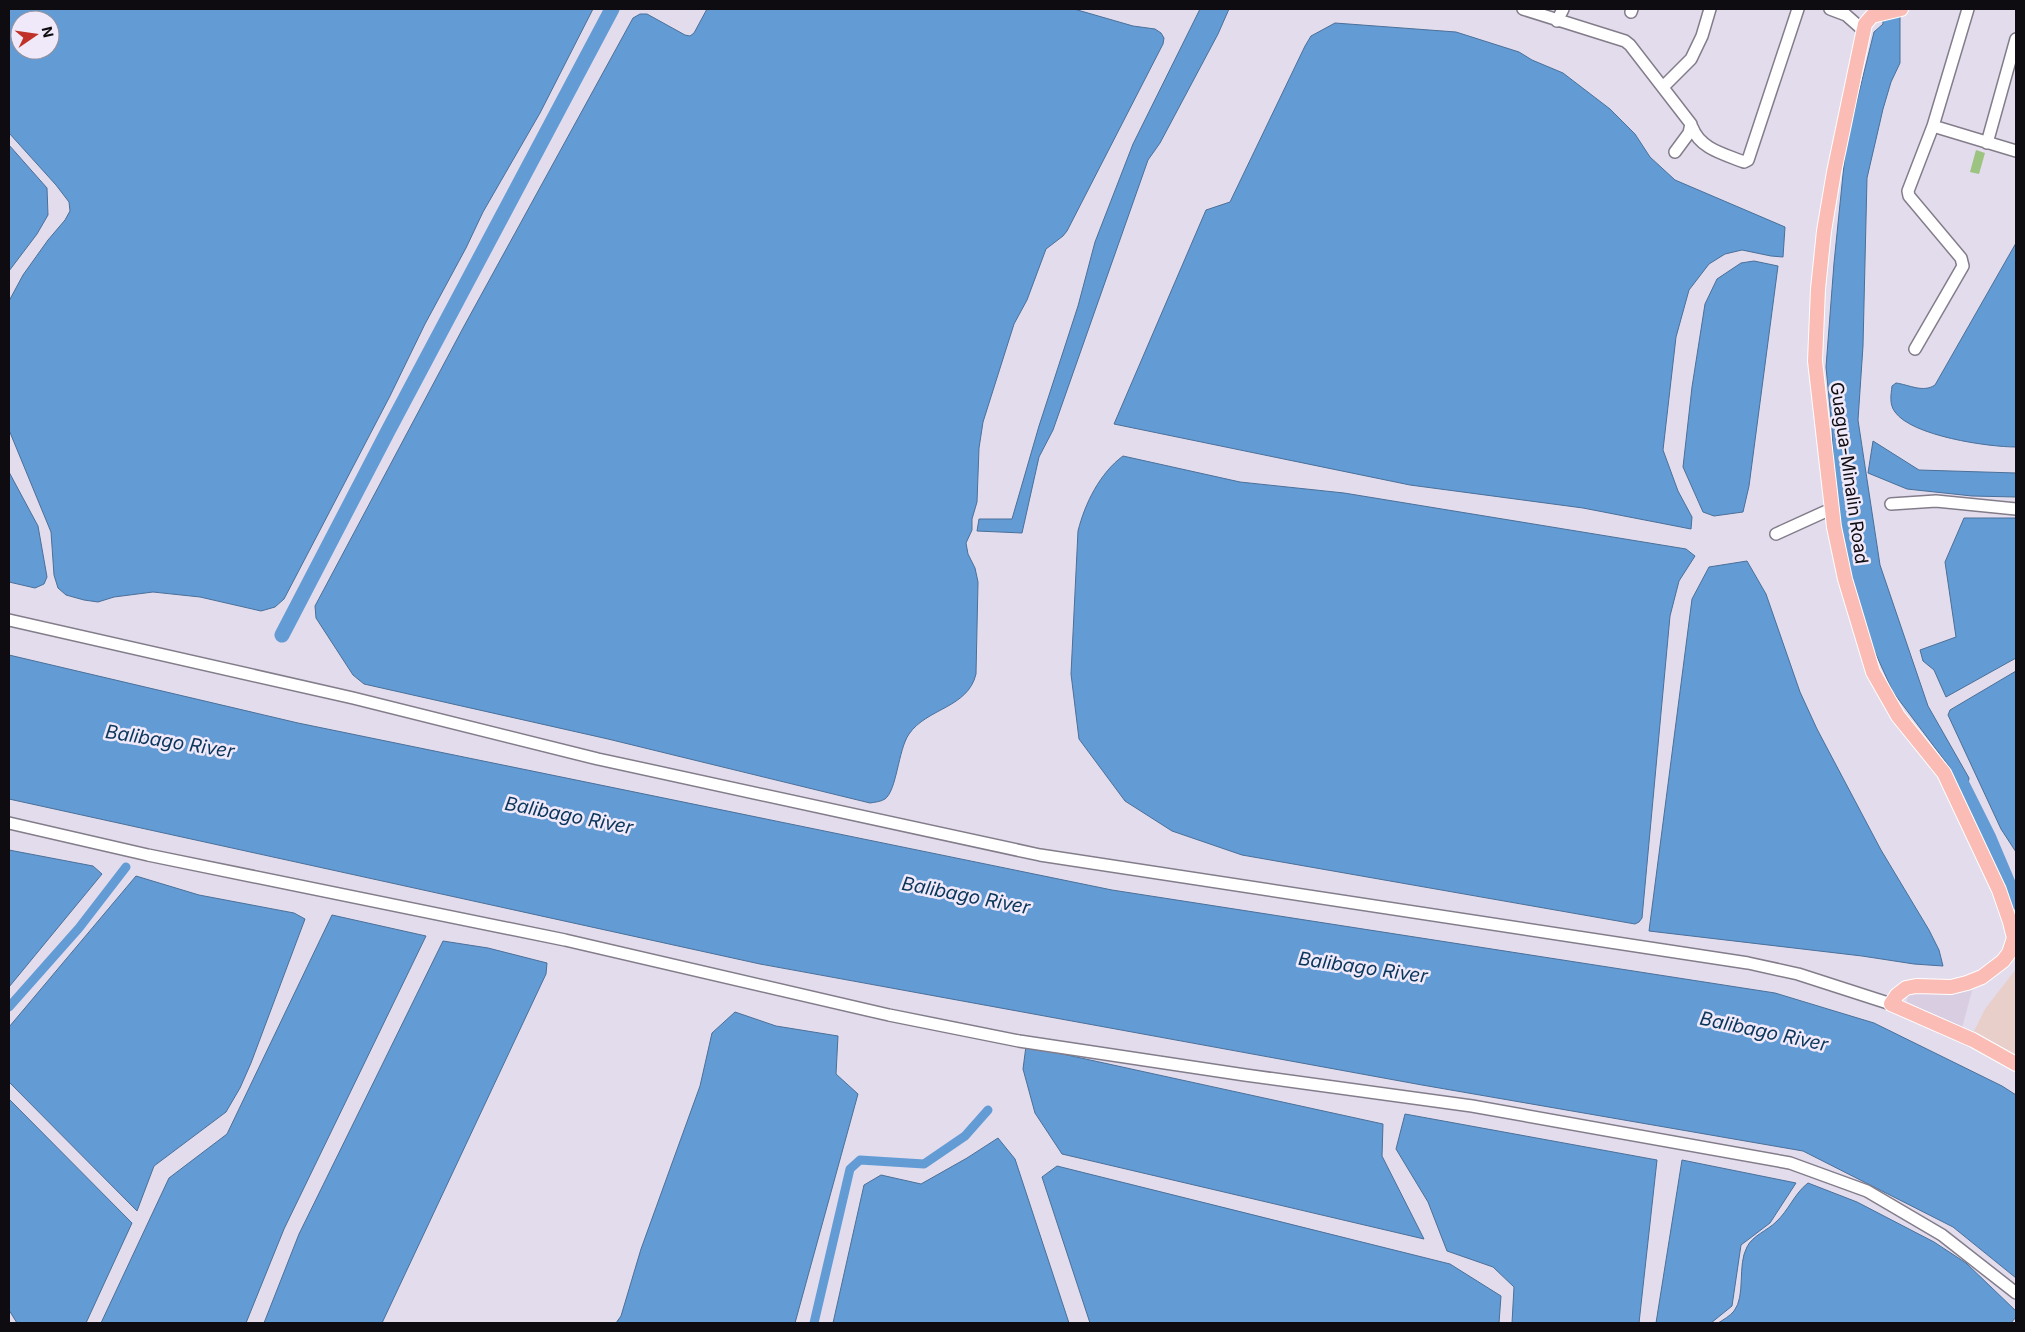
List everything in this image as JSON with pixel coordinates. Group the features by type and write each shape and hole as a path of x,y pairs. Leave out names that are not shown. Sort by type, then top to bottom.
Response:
{"main road":[{"path":"1863,30 1868,19 1900,9"},
{"name":"Guagua-Minalin Road","path":"1863,30 1832,182 1824,231 1818,289 1815,361 1831,509 1845,578 1873,672 1898,716 1944,773 1999,890 2015,939 2009,953 2003,960 1982,977 1951,987 1916,986 1906,988 1897,995 1892,1004"},
{"path":"1892,1004 1973,1040 2016,1064"}],"street":[{"path":"1522,9 1626,41 1682,111 1698,140 1708,147 1744,162 1748,160 1798,9"},
{"path":"1558,21 1563,9"},
{"path":"1662,87 1691,58 1702,36 1710,9"},
{"path":"1830,9 1846,15 1863,30"},
{"path":"1915,349 1963,266 1961,258 1908,194 1908,191 1933,126 1968,9"},
{"path":"1987,143 2016,40"},
{"path":"1933,126 2016,151"},
{"path":"1675,152 1692,127"},
{"path":"1891,504 1936,501 2016,509"},
{"path":"1776,534 1831,509"},
{"path":"9,620 353,698 598,759 975,842 1040,855 1748,963 1798,974 1892,1004"},
{"path":"9,822 148,854 564,940 879,1012 1019,1041 1245,1076 1472,1106 1790,1163 1867,1191 1942,1235 2016,1293"}],"shaded area":[{"path":"2016,969 2016,1055 1974,1031 1985,1009"},
{"path":"1973,987 1962,1028 1907,1002 1908,993"}],"green space":[{"path":"1976,150 1985,153 1979,174 1970,172"}],"water":[{"path":"9,9 593,9 540,113 483,212 284,599 275,607 261,611 200,597 153,592 114,597 98,602 66,595 58,588 54,575 51,532 9,430 9,301 23,275 70,211 69,202 9,133"},
{"path":"707,9 1074,9 1133,26 1155,29 1164,38 1163,44 1067,231 1046,249 1027,300 1014,324 983,422 979,448 977,502 972,519 972,530 966,543 978,582 976,674 972,685 956,701 926,718 909,734 902,750 895,779 889,794 885,799 878,802 870,803 608,739 364,684 353,675 316,618 315,606 463,328 633,18 640,14 647,14 690,36 694,33"},
{"path":"1200,9 1229,9 1218,34 1160,143 1148,160 1053,430 1039,457 1022,533 977,531 979,519 1012,519 1039,426 1078,306 1095,242 1133,144"},
{"path":"1882,9 1900,9 1900,63 1891,82 1883,109 1867,178 1863,346 1858,420 1880,565 1928,706 1969,778 1966,798 1951,769 1893,692 1874,650 1844,556 1835,496 1832,429 1826,367 1834,263 1846,145 1874,32 1883,24"},
{"path":"1335,23 1456,32 1519,52 1532,60 1563,73 1610,109 1635,134 1650,157 1675,180 1785,227 1783,257 1742,250 1725,254 1709,264 1689,290 1676,337 1663,450 1678,491 1692,517 1691,529 1583,508 1410,485 1114,424 1206,210 1230,202 1305,46 1311,36"},
{"path":"9,145 47,188 48,215 37,234 9,271"},
{"path":"2016,243 2016,447 1970,442 1933,434 1917,428 1895,412 1891,399 1892,386 1896,383 1916,388 1926,388 1935,385"},
{"path":"1754,261 1778,266 1749,486 1743,512 1714,516 1703,512 1683,467 1692,387 1705,304 1717,279 1741,263"},
{"path":"1873,441 1919,470 2016,473 2016,497 1972,496 1907,489 1868,473"},
{"path":"1123,456 1240,482 1344,493 1686,549 1695,556 1679,581 1670,616 1642,918 1639,922 1635,924 1242,855 1172,831 1125,801 1079,739 1071,674 1078,531 1094,489 1107,471"},
{"path":"9,472 38,526 47,577 44,584 35,588 9,582"},
{"path":"1964,518 2016,518 2016,658 1946,697 1934,670 1923,661 1920,650 1956,637 1945,562"},
{"path":"1747,561 1766,594 1800,692 1817,729 1881,850 1929,930 1939,950 1943,966 1649,931 1692,599 1709,567"},
{"name":"Balibago River","path":"9,655 298,723 1112,890 1775,993 1874,1023 2002,1086 2016,1095 2016,1278 1953,1227 1803,1151 1422,1085 760,964 9,799"},
{"path":"2016,671 2016,852 2001,829 1948,715 1950,710"},
{"path":"9,850 93,866 102,874 9,987"},
{"path":"136,876 199,895 294,913 305,919 240,1088 226,1112 154,1166 137,1211 9,1082 9,1027"},
{"path":"332,915 426,936 284,1229 246,1323 101,1323 169,1178 227,1134"},
{"path":"443,941 488,948 547,963 546,974 382,1323 264,1323 299,1234"},
{"path":"735,1012 776,1026 838,1036 836,1074 858,1094 795,1323 616,1323 621,1316 641,1249 700,1086 712,1033"},
{"path":"1026,1046 1383,1124 1382,1156 1424,1239 1062,1154 1035,1113 1023,1069"},
{"path":"9,1099 132,1223 86,1323 17,1323 9,1310"},
{"path":"1405,1114 1657,1160 1639,1323 1512,1323 1514,1287 1493,1267 1447,1251 1428,1202 1396,1149"},
{"path":"998,1138 1015,1159 1069,1323 833,1323 864,1185 881,1175 921,1184"},
{"path":"1682,1160 1796,1183 1770,1223 1741,1245 1732,1306 1711,1323 1656,1323"},
{"path":"1057,1166 1450,1264 1501,1296 1499,1323 1090,1323 1042,1177"},
{"path":"1808,1183 1857,1202 1934,1242 1966,1263 2016,1311 2016,1317 2011,1323 1718,1323 1731,1315 1738,1305 1741,1289 1742,1262 1749,1243 1776,1222"}],"waterway":[{"path":"282,635 612,9"},
{"path":"1957,774 1988,836 2016,902"},
{"path":"9,1007 79,928 126,867"},
{"path":"814,1323 850,1169 860,1160 924,1164 965,1136 988,1110"}]}
